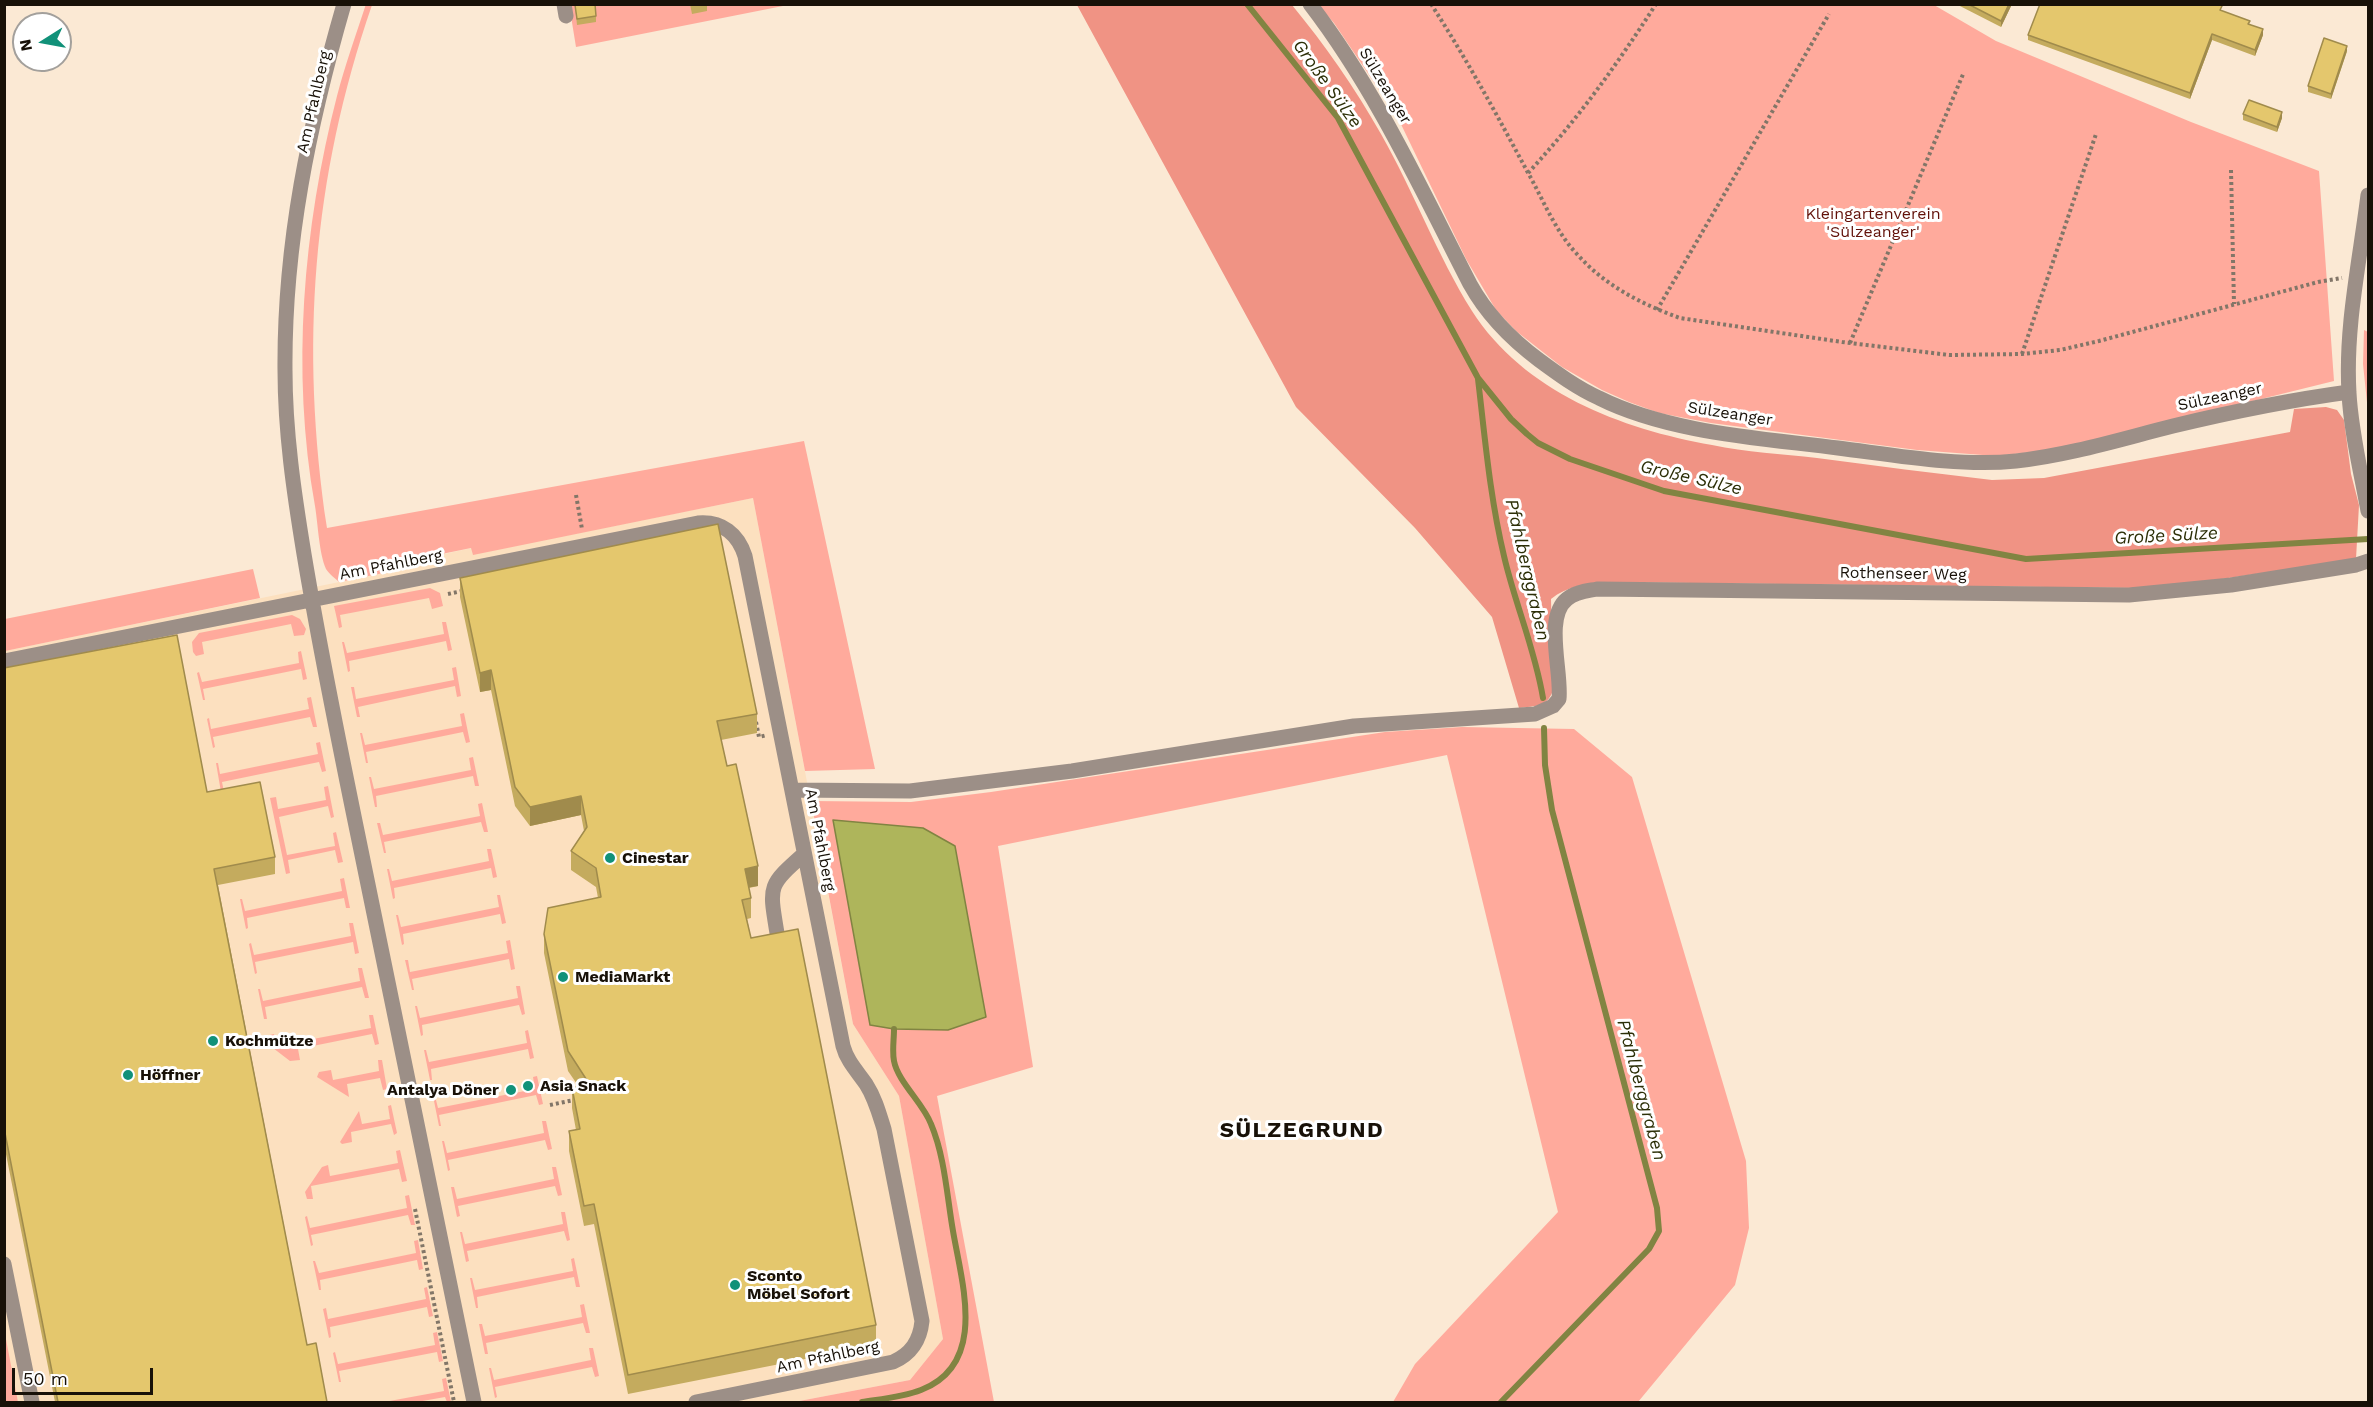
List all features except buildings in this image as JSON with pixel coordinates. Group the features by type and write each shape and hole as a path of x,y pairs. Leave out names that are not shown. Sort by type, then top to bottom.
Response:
{"street":[{"name":"Am Pfahlberg","path":"344,4 315,111 304,159 294,222 287,293 285,376 287,430 294,493 312,600 474,1402"},
{"name":"Sülzeanger","path":"1310,4 1357,73 1386,121 1470,284 1485,308 1508,334 1542,363 1580,388 1615,405 1658,419 1716,432 1869,452 1994,463 2060,455 2215,416 2349,392"},
{"path":"2368,195 2349,356 2349,392 2368,511"},
{"name":"Am Pfahlberg","path":"4,661 698,523 715,524 732,534 740,544 744,556 843,1046 849,1062 871,1094 884,1129 921,1313 921,1329 914,1346 902,1358 893,1362 696,1402"},
{"name":"Rothenseer Weg","path":"792,790 886,792 921,790 1072,771 1353,726 1537,713 1553,706 1558,699 1560,684 1555,625 1559,608 1571,596 1597,589 2129,595 2231,585 2356,565 2368,561"},
{"path":"777,933 771,895 773,885 782,873 804,854"},
{"path":"4,1264 32,1402"}],"path":[{"path":"1431,4 1552,219 1576,254 1611,285 1658,310 1688,321 1949,355 2022,354 2060,350 2099,341 2318,282 2358,275"},
{"path":"1528,173 1600,89 1656,4"},
{"path":"1658,310 1829,14"},
{"path":"1850,343 1964,72"},
{"path":"2022,354 2096,134"},
{"path":"2231,170 2234,304"},
{"path":"576,495 585,545"},
{"path":"448,594 472,590"},
{"path":"754,714 759,737 780,733"},
{"path":"550,1105 585,1098"}],"shaded area":[{"path":"1077,5 1292,5 1339,67 1371,117 1393,156 1459,290 1472,311 1494,339 1519,364 1547,385 1610,417 1643,429 1725,447 1992,480 2044,478 2290,432 2294,409 2326,407 2337,410 2344,420 2351,474 2359,505 2356,559 2222,579 2136,588 1605,582 1583,585 1563,591 1551,599 1553,690 1551,696 1540,705 1519,708 1492,617 1415,528 1296,407"},
{"path":"753,498 853,1024 899,1096 943,1339 910,1380 794,1402 18,1402 4,1334 4,651 417,566 416,560 472,548 473,554"},
{"path":"833,820 923,828 955,846 986,1017 948,1030 894,1029 870,1025"}],"green space":[{"path":"366,4 372,5 352,70 336,135 324,199 317,264 314,394 327,528 804,441 875,769 805,771 753,498 473,555 471,548 417,559 418,566 339,582 326,569 320,547 308,455 302,352 304,300 309,248 325,146 340,84"},
{"path":"569,4 788,5 576,47"},
{"name":"Kleingartenverein 'Sülzeanger'","path":"1318,5 1934,5 1996,41 2191,122 2319,171 2334,381 2059,449 1996,456 1917,450 1711,423 1659,413 1629,402 1602,390 1562,367 1516,331 1496,310 1466,259 1398,118 1334,23"},
{"path":"2364,330 2368,332 2368,412 2363,364"},
{"path":"253,569 260,598 5,651 5,619"},
{"path":"430,588 440,593 443,606 432,609 429,598 340,615 342,627 339,628 334,606"},
{"path":"292,615 300,619 306,629 304,635 294,636 291,624 202,642 204,654 196,656 193,652 192,642 199,633"},
{"path":"442,622 446,622 452,650 448,651 446,641 349,661 350,671 348,672 342,642 344,642 347,653 444,634"},
{"path":"301,651 307,679 303,680 301,669 203,689 205,700 203,700 197,673 199,672 202,682 299,663 298,652"},
{"path":"456,667 461,696 457,697 455,686 358,707 360,717 357,717 351,687 354,687 356,699 454,680 452,668"},
{"path":"311,697 317,727 313,727 310,717 213,737 215,747 213,748 207,719 209,718 211,729 309,709 307,698"},
{"path":"464,713 470,742 466,743 463,732 366,752 368,763 366,763 360,733 362,733 365,745 462,726 460,714"},
{"path":"1462,727 1574,729 1632,777 1746,1161 1749,1228 1735,1285 1638,1402 1393,1402 1415,1364 1558,1212 1447,755 998,846 1033,1067 937,1096 994,1402 794,1402 910,1380 943,1339 899,1096 853,1024 811,801 911,802 1385,732","holes":["834,820 986,1017 948,1030 871,1025"]},
{"path":"320,742 326,771 322,772 319,762 222,782 224,792 221,792 216,763 218,763 220,774 318,754 316,743"},
{"path":"473,757 479,786 475,786 473,776 376,796 377,807 375,807 369,777 371,777 374,789 471,770 469,758"},
{"path":"328,786 334,817 331,818 328,806 279,817 287,855 335,846 333,833 336,832 343,862 338,863 335,850 288,860 290,873 286,874 270,798 276,797 278,809 326,800 324,787"},
{"path":"482,803 488,832 484,832 481,822 384,842 386,853 384,853 377,823 380,823 383,835 480,816 478,804"},
{"path":"487,849 491,849 497,877 493,878 491,868 394,888 395,898 393,899 387,869 389,869 392,881 489,861"},
{"path":"344,878 350,908 346,908 344,898 247,918 248,928 246,929 240,899 242,899 245,911 342,891 340,879"},
{"path":"497,895 500,895 506,923 502,924 500,914 403,934 404,944 402,945 396,915 398,915 401,927 499,907"},
{"path":"349,923 353,923 359,953 355,954 353,942 255,962 257,973 255,974 249,944 251,943 254,955 351,936"},
{"path":"510,940 515,969 511,970 509,959 412,979 414,990 412,990 405,960 408,960 410,972 508,953 506,941"},
{"path":"358,968 362,968 369,998 365,998 362,987 265,1007 267,1019 264,1019 258,989 260,989 263,1001 360,981"},
{"path":"516,986 520,986 525,1014 522,1015 519,1005 422,1025 423,1035 421,1036 415,1006 417,1006 420,1018 518,998"},
{"path":"369,1015 373,1015 379,1044 375,1045 372,1034 298,1049 300,1060 290,1061 273,1048 270,1035 274,1034 276,1046 371,1028"},
{"path":"528,1030 534,1058 530,1059 528,1049 431,1069 432,1080 430,1080 424,1050 426,1050 429,1062 527,1043 525,1031"},
{"path":"378,1060 382,1060 387,1089 383,1090 380,1078 347,1084 349,1097 317,1077 319,1072 331,1070 333,1080 379,1071"},
{"path":"537,1076 543,1104 539,1105 536,1095 439,1115 441,1126 439,1126 433,1096 435,1096 438,1108 535,1089 533,1077"},
{"path":"391,1105 397,1133 394,1135 391,1124 351,1132 352,1142 342,1144 340,1142 359,1111 362,1124 390,1119 388,1106"},
{"path":"542,1121 546,1121 552,1149 548,1150 545,1140 448,1160 450,1170 448,1171 442,1141 444,1141 447,1153 544,1133"},
{"path":"400,1150 407,1181 402,1182 399,1169 311,1186 313,1199 307,1199 305,1192 322,1167 328,1165 330,1176 398,1163 396,1151"},
{"path":"552,1167 556,1167 562,1195 558,1196 555,1186 458,1206 460,1216 457,1217 451,1187 454,1187 457,1199 554,1179"},
{"path":"409,1195 415,1225 411,1225 408,1215 311,1235 313,1245 311,1246 305,1217 307,1216 310,1228 407,1208 405,1196"},
{"path":"561,1212 565,1212 570,1240 567,1241 564,1231 467,1251 469,1261 466,1262 460,1232 462,1232 465,1244 563,1224"},
{"path":"418,1240 423,1269 419,1270 417,1260 320,1280 321,1290 319,1290 313,1261 319,1273 416,1253 414,1241"},
{"path":"574,1258 580,1287 576,1287 574,1277 477,1297 478,1308 476,1308 470,1278 472,1278 475,1290 573,1271 571,1259"},
{"path":"427,1287 433,1316 429,1317 427,1307 330,1327 331,1337 329,1338 323,1309 326,1308 328,1319 426,1299 424,1288"},
{"path":"584,1304 590,1333 586,1333 583,1323 486,1343 488,1354 485,1354 479,1324 482,1324 485,1336 582,1317 580,1305"},
{"path":"437,1332 443,1361 439,1362 437,1352 339,1371 341,1382 339,1382 333,1353 335,1352 338,1364 435,1345 433,1333"},
{"path":"5,1334 18,1402 5,1402"},
{"path":"589,1348 593,1348 599,1376 595,1377 592,1367 495,1387 497,1397 495,1398 489,1368 491,1368 494,1380 591,1360"},
{"path":"446,1378 451,1402 447,1402 445,1397 417,1402 384,1402 444,1391 442,1379"}],"waterway":[{"name":"Große Sülze","path":"1247,4 1338,118 1478,378 1511,419 1527,434 1538,443 1570,459 1664,491 2026,559 2368,539"},
{"name":"Pfahlberggraben","path":"1478,379 1488,468 1499,534 1543,698"},
{"name":"Pfahlberggraben","path":"1501,1402 1649,1249 1659,1231 1657,1208 1552,810 1545,765 1544,728"},
{"path":"862,1402 892,1398 921,1390 942,1378 956,1362 963,1342 966,1321 961,1275 936,1137 927,1116 896,1069 893,1053 894,1029"}],"place":[{"name":"Cinestar","path":"610,858"},
{"name":"MediaMarkt","path":"563,977"},
{"name":"Kochmütze","path":"213,1041"},
{"name":"Höffner","path":"128,1075"},
{"name":"Asia Snack","path":"528,1086"},
{"name":"Antalya Döner","path":"511,1090"},
{"name":"Sconto Möbel Sofort","path":"735,1285"}],"district":[{"name":"SÜLZEGRUND","path":"1302,1131"}]}
